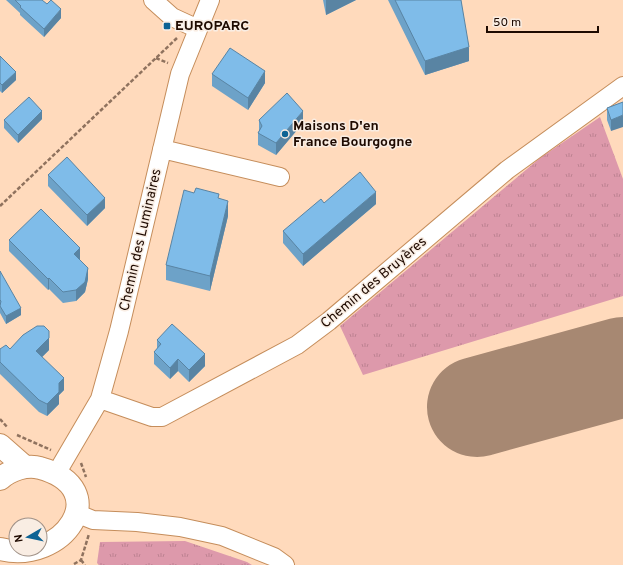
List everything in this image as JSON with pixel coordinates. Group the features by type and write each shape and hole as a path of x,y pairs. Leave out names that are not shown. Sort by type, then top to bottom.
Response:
{"street":[{"path":"153,0 172,17 198,29"},
{"name":"Chemin des Luminaires","path":"56,474 100,399 119,330 180,74 210,0"},
{"name":"Chemin des Bruyères","path":"100,399 152,416 162,417 297,345 329,321 508,170 623,86"},
{"path":"162,149 280,176"},
{"path":"0,445 25,467"},
{"path":"0,479 13,470 25,467 37,467 56,474 69,486 75,500 78,514 75,530 67,544 62,559 28,561 13,558 0,549"},
{"path":"78,514 93,520 137,522 180,527 222,536 274,557 285,565"}],"path":[{"path":"0,206 156,58 180,33"},
{"path":"156,58 169,63"},
{"path":"0,419 11,432 51,450"},
{"path":"81,560 89,534"},
{"path":"62,559 81,560 85,565"}],"green space":[{"path":"600,117 623,179 623,296 363,375 340,326 540,158"},
{"path":"185,541 252,565 99,565 97,563 100,542"}],"building":[{"path":"15,0 42,0 47,4 51,0 61,9 44,29 20,7 21,6"},
{"path":"395,0 461,0 469,47 425,61"},
{"path":"230,48 265,71 248,98 212,74"},
{"path":"0,56 16,72 2,85 0,83"},
{"path":"287,93 303,111 276,143 258,133 262,126 259,120"},
{"path":"29,97 42,111 18,135 4,120"},
{"path":"623,102 623,115 611,120 607,108"},
{"path":"67,157 105,198 87,215 48,175"},
{"path":"360,172 376,192 303,254 283,231 321,199 324,203"},
{"path":"196,188 219,194 218,198 228,201 210,276 166,265 184,190 194,193"},
{"path":"41,209 80,248 74,254 88,268 85,282 76,290 63,292 9,240"},
{"path":"0,271 21,308 6,316 0,306"},
{"path":"172,324 205,354 189,370 178,359 170,368 154,352 161,344 157,340"},
{"path":"37,326 44,326 49,331 49,338 36,351 64,378 59,383 59,392 47,404 39,400 0,362 0,349 6,345 10,349 23,335"}],"runway":[{"path":"477,407 623,367"}],"place":[{"name":"EUROPARC","path":"167,26"},
{"name":"Maisons D'en France Bourgogne","path":"285,134"}]}
